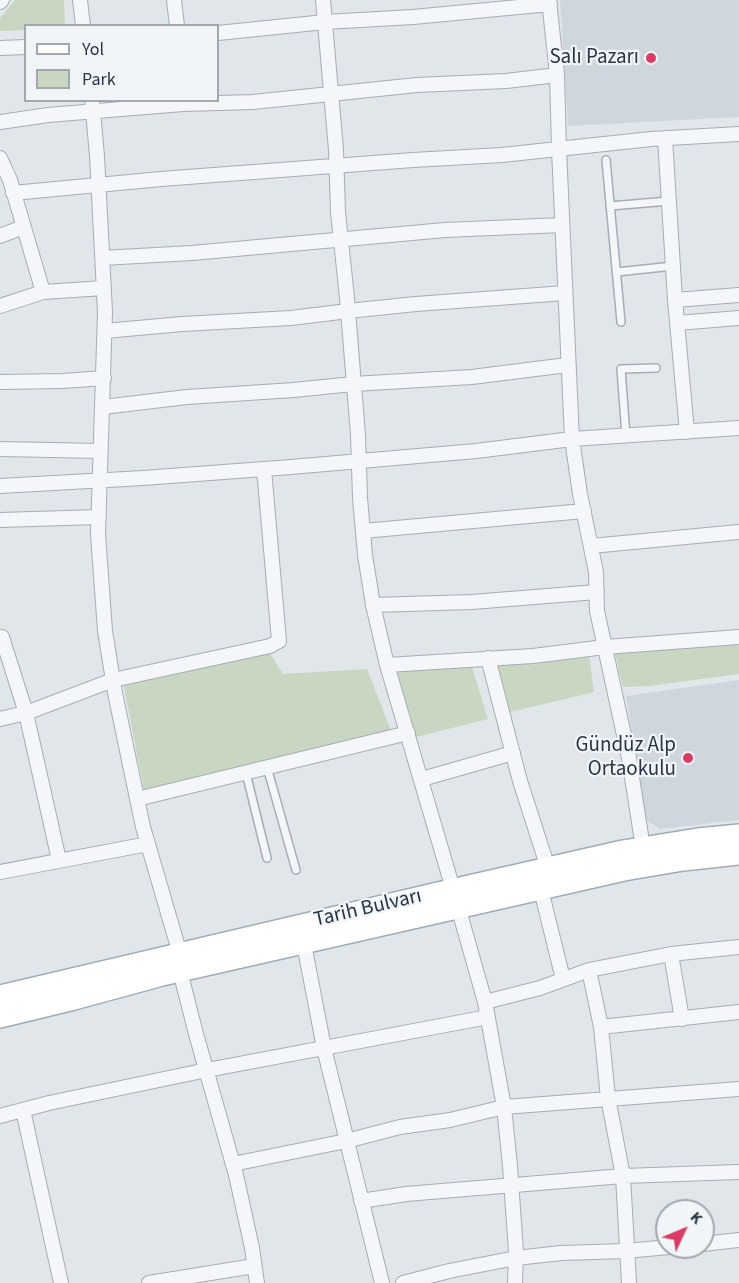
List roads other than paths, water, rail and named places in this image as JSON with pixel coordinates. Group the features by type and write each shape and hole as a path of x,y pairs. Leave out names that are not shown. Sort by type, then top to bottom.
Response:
{"main road":[{"name":"Tarih Bulvarı","path":"0,996 180,962 456,898 548,868 623,851 739,835"},
{"path":"0,1017 180,962 304,944 456,898 541,890 624,870 739,854"}],"street":[{"path":"80,0 83,24"},
{"path":"174,0 177,24"},
{"path":"323,0 340,240 348,311 360,498 373,605 387,665 422,779 488,1017 504,1107 512,1187 515,1283"},
{"path":"219,33 549,2 557,75 567,365 572,439 596,572 597,611 629,758 643,848"},
{"path":"0,48 24,47"},
{"path":"0,122 93,106 253,102 417,85 506,81 557,75"},
{"path":"93,106 105,331 98,534 105,631 137,799 233,1164 252,1248 257,1283"},
{"path":"13,193 412,160 502,155 665,138 739,134"},
{"path":"665,138 675,300 687,432"},
{"path":"0,159 10,180 43,292"},
{"path":"102,258 192,253 446,230 562,225"},
{"path":"0,236 23,227"},
{"path":"0,306 43,292 104,288"},
{"path":"105,331 291,318 416,304 565,292"},
{"path":"675,300 739,295"},
{"path":"677,323 739,318"},
{"path":"103,406 187,397 472,377 567,365"},
{"path":"0,382 104,378"},
{"path":"0,486 264,470 476,451 572,439 739,428"},
{"path":"0,449 101,451"},
{"path":"0,718 26,713 113,680 270,646 279,641 264,470"},
{"path":"363,531 584,511"},
{"path":"0,520 99,517"},
{"path":"591,546 739,531"},
{"path":"373,605 472,602 597,592"},
{"path":"2,637 26,713 59,860"},
{"path":"387,665 533,656 605,647 739,637"},
{"path":"488,658 520,781 548,868"},
{"path":"137,799 408,733"},
{"path":"422,779 513,753"},
{"path":"0,872 148,844"},
{"path":"541,890 563,979"},
{"path":"304,944 324,1048 382,1283"},
{"path":"484,1002 540,988 589,970 671,954 739,947"},
{"path":"671,954 682,1019"},
{"path":"589,970 601,1027 608,1098 623,1176 629,1283"},
{"path":"601,1027 739,1012"},
{"path":"0,1116 49,1103 207,1070 488,1017"},
{"path":"233,1164 346,1142 400,1127 450,1120 504,1107 739,1089"},
{"path":"23,1110 62,1283"},
{"path":"361,1201 406,1194 623,1176 739,1172"},
{"path":"715,1243 739,1240"},
{"path":"403,1283 516,1258 561,1253 655,1248"},
{"path":"149,1283 254,1266"}],"lane":[{"path":"606,160 621,322"},
{"path":"610,206 669,201"},
{"path":"617,272 673,266"},
{"path":"626,436 621,369 656,368"},
{"path":"267,768 296,870"},
{"path":"246,773 267,858"}],"place":[{"name":"Salı Pazarı","path":"651,58"},
{"name":"Gündüz Alp Ortaokulu","path":"688,758"}]}
